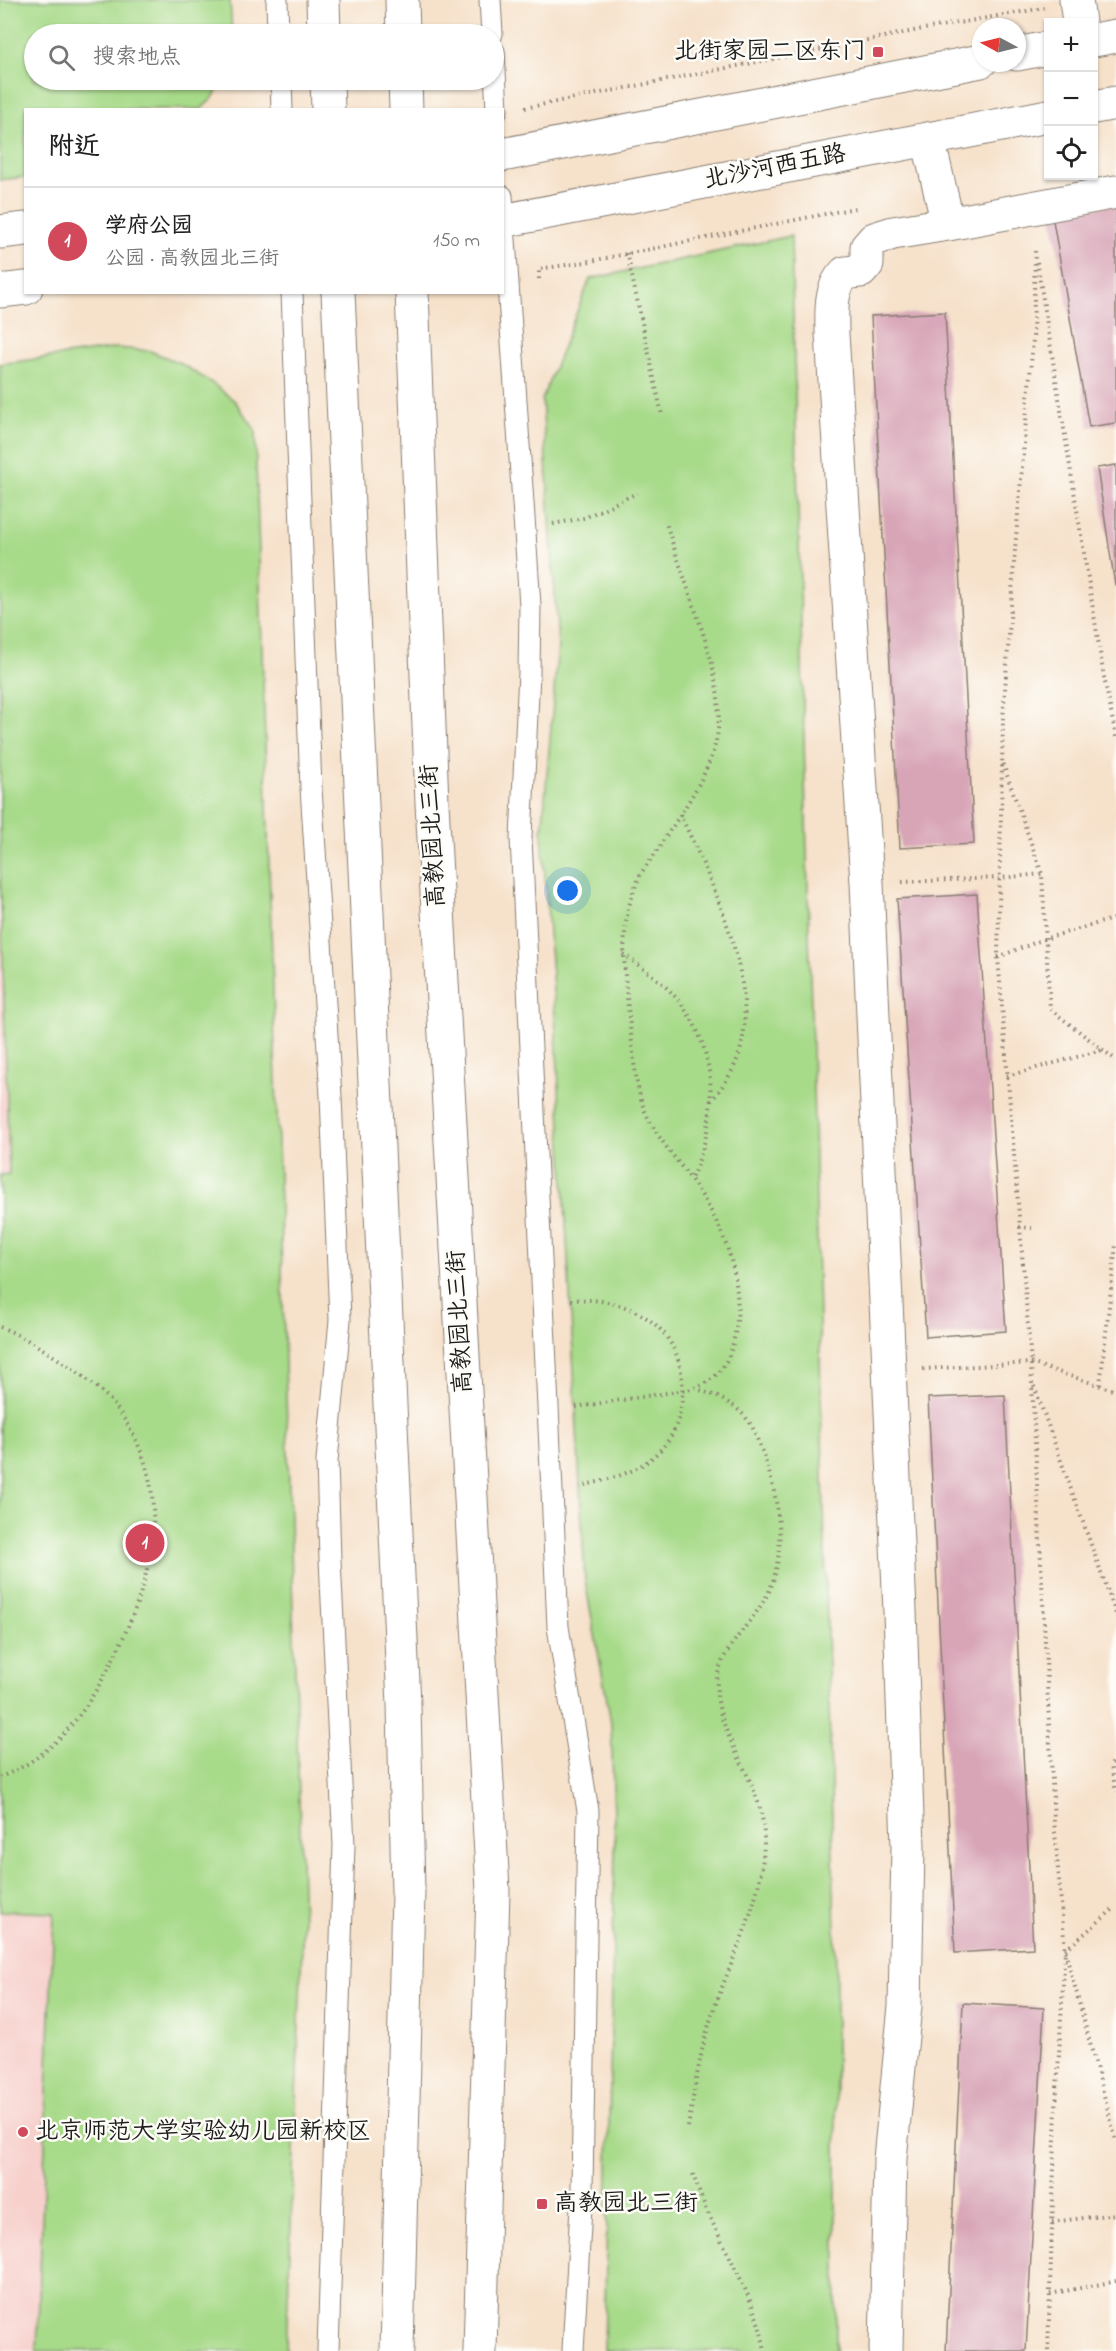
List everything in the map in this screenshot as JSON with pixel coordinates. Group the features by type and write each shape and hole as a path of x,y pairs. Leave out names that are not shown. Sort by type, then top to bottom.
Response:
{"main road":[{"path":"323,0 324,24"},
{"path":"402,0 403,24"},
{"path":"1098,39 1116,36"},
{"path":"1026,52 1044,49"},
{"path":"504,155 972,63"},
{"path":"327,90 328,108"},
{"path":"405,90 406,108"},
{"path":"1098,106 1116,103"},
{"name":"北沙河西五路","path":"504,213 1044,117"},
{"path":"928,139 948,225"},
{"path":"886,2351 890,2159 905,2006 908,1847 890,1371 867,883 832,334 833,300 835,289 845,273 861,271 867,264 867,247 874,239 893,233 948,225 1116,192"},
{"path":"0,232 24,229"},
{"path":"0,291 24,288"},
{"path":"338,294 404,1704 408,1892 397,2351"},
{"name":"高教园北三街","path":"412,294 432,815 493,1890 480,2351"}],"lane":[{"path":"277,0 278,24"},
{"path":"490,0 491,24"},
{"path":"281,90 282,108"},
{"path":"496,90 497,108"},
{"path":"504,228 530,605 521,838 552,1479 554,1576 559,1637 588,1811 582,2177 573,2351"},
{"path":"292,294 310,788 331,1096 340,1320 327,1461 344,1845 328,2351"}],"path":[{"path":"525,110 929,28 1077,8"},
{"path":"1027,210 1116,737"},
{"path":"539,280 539,269 586,262 756,228"},
{"path":"1035,251 1033,340 1013,572 1002,762 998,957 1031,1363 1054,1821 1065,1950 1048,2351"},
{"path":"627,253 662,416"},
{"path":"549,525 584,518 637,494"},
{"path":"567,1408 683,1391 696,1388 712,1380 729,1359 738,1307 736,1282 729,1250 717,1223 691,1179 674,1158 644,1110 635,1072 623,954 631,904 638,880 680,814 712,757 718,730 717,680 666,523"},
{"path":"1002,762 1042,874 1044,939 1050,1009 1116,1060"},
{"path":"680,814 724,917 742,982 743,1033 740,1051 731,1073 710,1102"},
{"path":"867,883 1000,878 1042,874"},
{"path":"998,957 1044,939 1116,918"},
{"path":"623,954 670,991 692,1022 708,1057 712,1088 704,1144 691,1179"},
{"path":"1007,1076 1103,1050"},
{"path":"1019,1227 1032,1228"},
{"path":"1100,1385 1116,1245"},
{"path":"567,1300 591,1299 609,1302 637,1311 650,1320 670,1339 675,1350 683,1391 676,1430 666,1444 648,1461 613,1477 570,1488"},
{"path":"0,1327 39,1346 83,1376 117,1408 139,1443 150,1483 155,1524 142,1593 122,1641 92,1698 66,1733 36,1759 0,1777"},
{"path":"890,1371 1031,1363 1116,1391"},
{"path":"1032,1381 1116,1614"},
{"path":"688,2127 706,2034 750,1914 762,1864 764,1839 762,1816 754,1787 723,1720 717,1701 718,1669 725,1654 757,1612 772,1585 777,1564 779,1537 776,1496 770,1473 750,1423 734,1406 696,1388"},
{"path":"1116,1758 1111,1765 1116,1792"},
{"path":"1065,1950 1116,1907"},
{"path":"1065,1950 1116,2140"},
{"path":"693,2174 708,2217 737,2268 753,2305 761,2328 765,2351"},
{"path":"1052,2222 1116,2214"},
{"path":"1050,2294 1116,2282"}],"shaded area":[{"path":"0,863 9,1174 0,1175"},
{"name":"北京师范大学实验幼儿园新校区","path":"0,1911 54,1912 37,2351 0,2351"}],"green space":[{"path":"0,0 230,0 231,24 24,24 24,90 217,90 213,98 202,108 24,108 24,177 0,180"},
{"path":"791,236 836,1973 836,2351 604,2351 615,1850 611,1722 585,1581 556,1032 542,834 558,644 542,399 590,279"},
{"path":"117,348 150,351 180,363 235,401 255,430 303,1922 286,2351 37,2351 54,1913 0,1911 0,1175 9,1174 0,863 0,364"}],"building":[{"path":"1116,204 1116,423 1089,427 1052,215"},
{"path":"945,312 974,844 900,848 871,316"},
{"path":"1116,465 1116,585 1115,585 1097,468"},
{"path":"977,894 1006,1331 926,1337 897,899"},
{"path":"1005,1395 1033,1948 955,1953 928,1398"},
{"path":"963,2003 1044,2008 1026,2351 946,2351"}],"place":[{"name":"北街家园二区东门","path":"878,52"},
{"name":"学府公园","path":"145,1543"},
{"name":"北京师范大学实验幼儿园新校区","path":"23,2132"},
{"name":"高教园北三街","path":"542,2204"}]}
